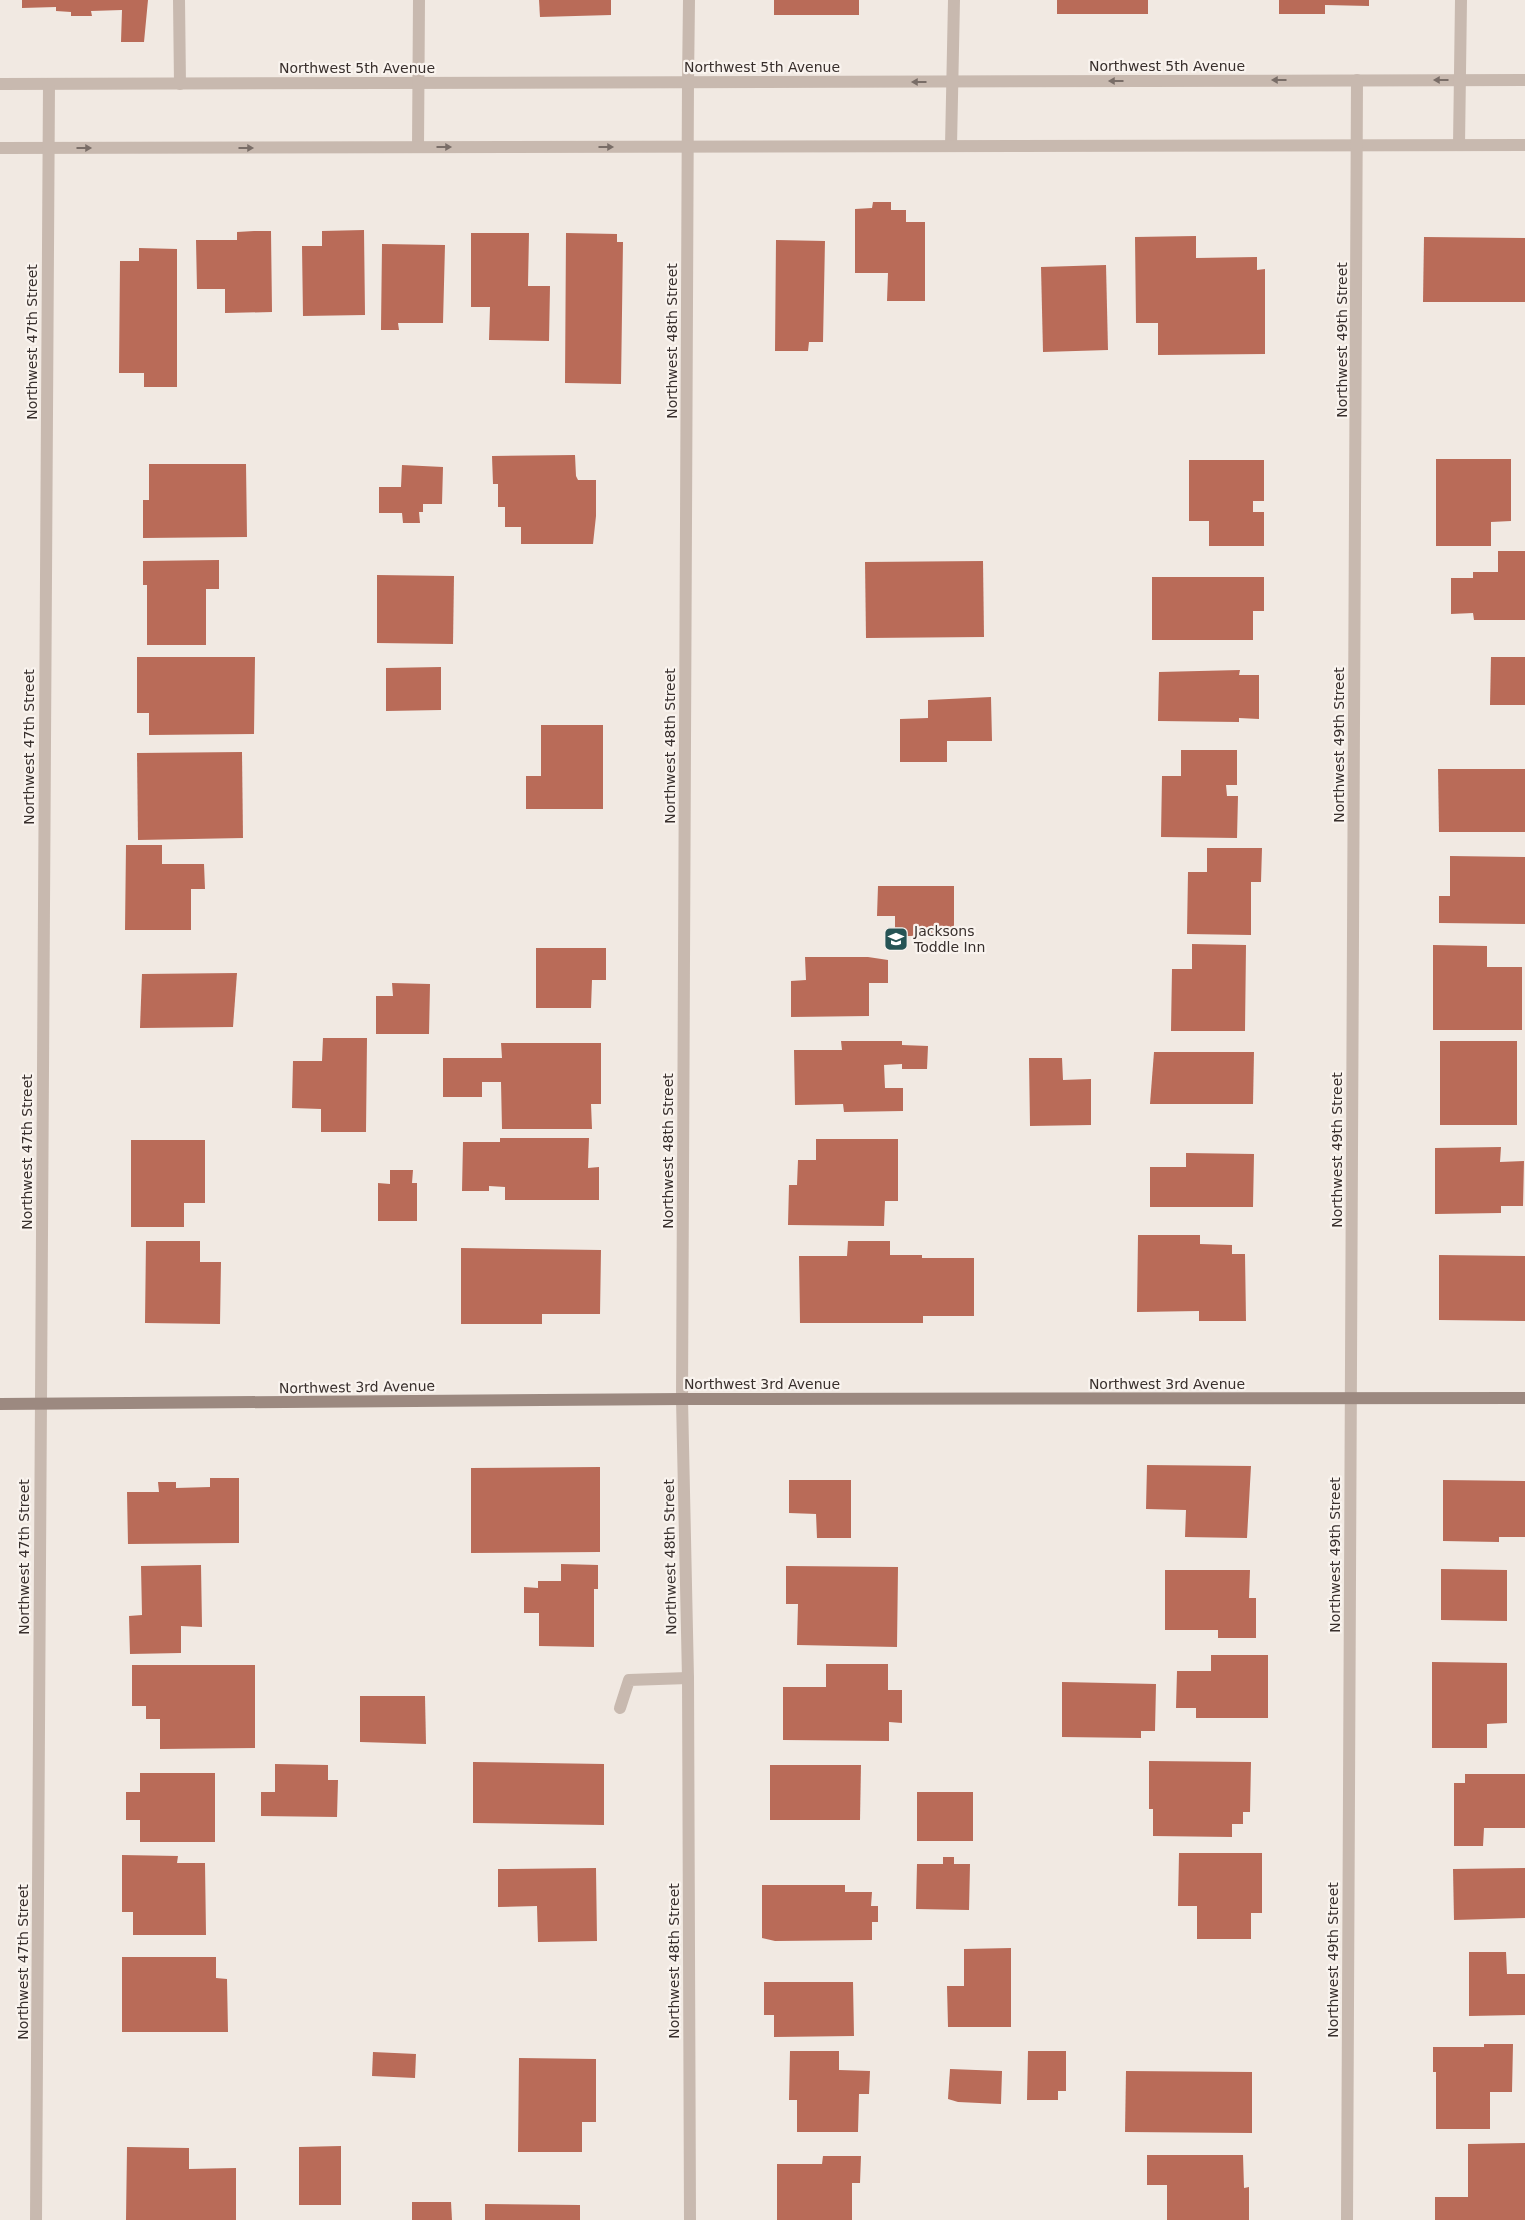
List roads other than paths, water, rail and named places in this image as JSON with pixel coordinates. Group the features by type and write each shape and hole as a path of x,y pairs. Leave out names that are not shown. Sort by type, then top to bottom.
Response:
{"street":[{"path":"179,0 180,84"},
{"path":"418,0 418,147"},
{"name":"Northwest 48th Street","path":"689,0 682,1399 688,1678 690,2220"},
{"path":"951,146 954,0"},
{"path":"1459,145 1461,0"},
{"name":"Northwest 49th Street","path":"1347,2220 1357,80"},
{"name":"Northwest 5th Avenue","path":"0,84 1525,80"},
{"name":"Northwest 47th Street","path":"36,2220 49,84"},
{"path":"0,148 1525,145"},
{"name":"Northwest 3rd Avenue","path":"0,1404 682,1399 1525,1398"},
{"path":"620,1708 629,1680 688,1678"}],"place":[{"name":"Jacksons Toddle Inn","path":"896,939"}]}
